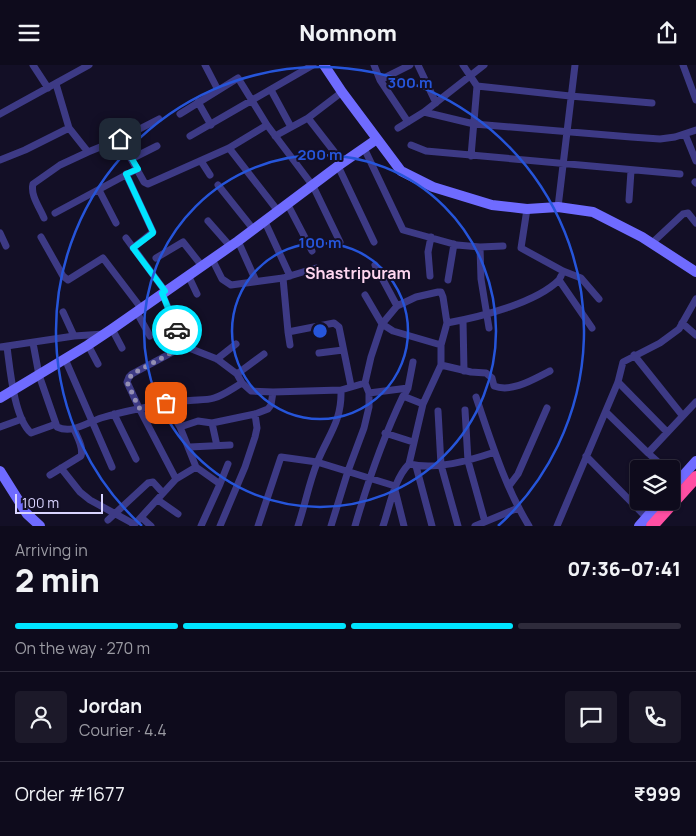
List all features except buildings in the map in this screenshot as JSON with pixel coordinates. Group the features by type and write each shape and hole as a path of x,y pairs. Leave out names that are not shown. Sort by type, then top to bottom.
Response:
{"highway":[{"path":"680,487 696,469"},
{"path":"648,523 696,477"},
{"path":"648,523 659,510"}],"street":[{"path":"33,65 48,88"},
{"path":"0,114 89,65"},
{"path":"204,65 218,90"},
{"path":"190,136 314,65"},
{"path":"324,65 401,171 433,187 492,205 527,209 558,207 593,212 652,243 696,272"},
{"path":"374,65 380,80 408,122"},
{"path":"380,80 410,65"},
{"path":"418,65 436,103"},
{"path":"463,65 477,85 652,103"},
{"path":"398,128 424,112 484,65"},
{"path":"558,207 575,65"},
{"path":"683,65 694,86 696,100"},
{"path":"180,114 238,78 267,125 313,186 340,242"},
{"path":"56,84 68,128 88,151"},
{"path":"471,156 477,85"},
{"path":"271,90 291,127"},
{"path":"275,136 308,117 342,92"},
{"path":"198,102 211,125"},
{"path":"424,112 474,124 660,139 676,137 696,130"},
{"path":"308,117 340,164 374,242"},
{"path":"44,217 33,195 31,188 33,184 60,165 88,151 120,139 159,119"},
{"path":"120,139 144,182 148,184 201,161 267,125"},
{"path":"0,160 68,128"},
{"path":"685,134 696,161"},
{"path":"0,398 108,332 254,230 340,164 377,139"},
{"path":"411,145 426,151 471,156 680,174"},
{"path":"131,159 157,146"},
{"path":"229,147 278,211"},
{"path":"364,148 403,230 454,244 480,247 503,246"},
{"path":"201,161 210,175"},
{"path":"55,213 138,169"},
{"path":"629,200 631,171"},
{"path":"126,174 153,232 133,248"},
{"path":"218,185 254,230"},
{"path":"99,190 116,223"},
{"path":"288,205 312,251"},
{"path":"527,209 521,248 563,271 581,278 599,299"},
{"path":"652,243 683,214 688,213 696,223"},
{"path":"208,221 234,244 256,281"},
{"path":"265,222 286,277 290,345"},
{"path":"0,233 6,246"},
{"path":"41,237 63,277 68,280 103,258 139,309 150,336"},
{"path":"430,276 428,252 431,237"},
{"path":"126,238 164,292 184,346 217,359 237,374 242,383 251,391 341,390 365,383"},
{"path":"156,258 183,242 202,266"},
{"path":"448,280 454,244"},
{"path":"480,247 481,279 490,328"},
{"path":"212,259 222,279 228,284 239,285 286,277 316,268"},
{"path":"375,265 397,306"},
{"path":"447,323 486,314 541,294 560,280 563,271"},
{"path":"188,275 196,294"},
{"path":"560,280 592,328"},
{"path":"331,526 364,427 369,407 369,393 365,383 382,324 397,306 416,297 441,292 447,323 441,345 441,365 423,404 413,442 412,465 432,526"},
{"path":"365,295 382,324 393,331 441,345"},
{"path":"557,526 618,383 623,362 660,343 679,329 696,299"},
{"path":"63,312 74,336"},
{"path":"463,320 464,371"},
{"path":"288,331 334,323 339,327 352,386"},
{"path":"682,323 696,335"},
{"path":"56,424 32,433 28,430 12,390 4,347 108,332"},
{"path":"108,332 122,348"},
{"path":"33,343 39,375 57,427 64,430 74,429 92,421 139,408 166,403 213,399 242,383"},
{"path":"217,359 236,344"},
{"path":"88,345 98,364"},
{"path":"176,479 127,382 128,377 184,346"},
{"path":"319,353 343,350"},
{"path":"237,374 264,354"},
{"path":"634,355 682,415"},
{"path":"64,359 112,467"},
{"path":"355,526 385,433 408,388 413,361"},
{"path":"441,365 464,371 486,373 492,378 494,386 505,388 526,383 550,371"},
{"path":"618,383 667,432"},
{"path":"369,393 408,388"},
{"path":"298,526 317,462 340,416 342,405 341,390"},
{"path":"180,427 198,421 212,423 255,414 268,409 274,392"},
{"path":"403,396 423,404"},
{"path":"476,397 495,453 518,508 530,526"},
{"path":"648,453 696,402"},
{"path":"166,403 190,447 196,467 220,484"},
{"path":"509,486 518,474 547,409"},
{"path":"438,411 441,465 458,526"},
{"path":"465,411 468,461 486,522"},
{"path":"606,412 656,460"},
{"path":"114,414 136,459"},
{"path":"220,526 256,437 255,414"},
{"path":"0,427 22,419"},
{"path":"212,423 217,446"},
{"path":"50,475 81,455 82,452 74,429"},
{"path":"385,433 413,442"},
{"path":"190,447 230,445"},
{"path":"383,526 401,472 412,465 441,465 468,461 495,453"},
{"path":"586,456 648,523"},
{"path":"258,526 281,457 317,462 395,488"},
{"path":"680,473 696,461"},
{"path":"201,526 228,464"},
{"path":"61,468 80,492 90,500 134,525 176,479 196,467"},
{"path":"0,471 26,515 40,526"},
{"path":"108,520 148,483 153,482 163,493"},
{"path":"658,526 696,482"},
{"path":"395,488 404,526"},
{"path":"158,500 178,514"},
{"path":"475,526 518,508"},
{"path":"639,526 648,523 655,510"},
{"path":"142,517 151,526"}],"way so far":[{"path":"166,403 139,408 127,382 128,377 132,374 184,346 177,330"}],"district":[{"name":"Shastripuram","path":"358,273"}],"route":[{"path":"120,139 138,169 126,174 153,232 133,248 165,291 162,293 177,330"}]}
